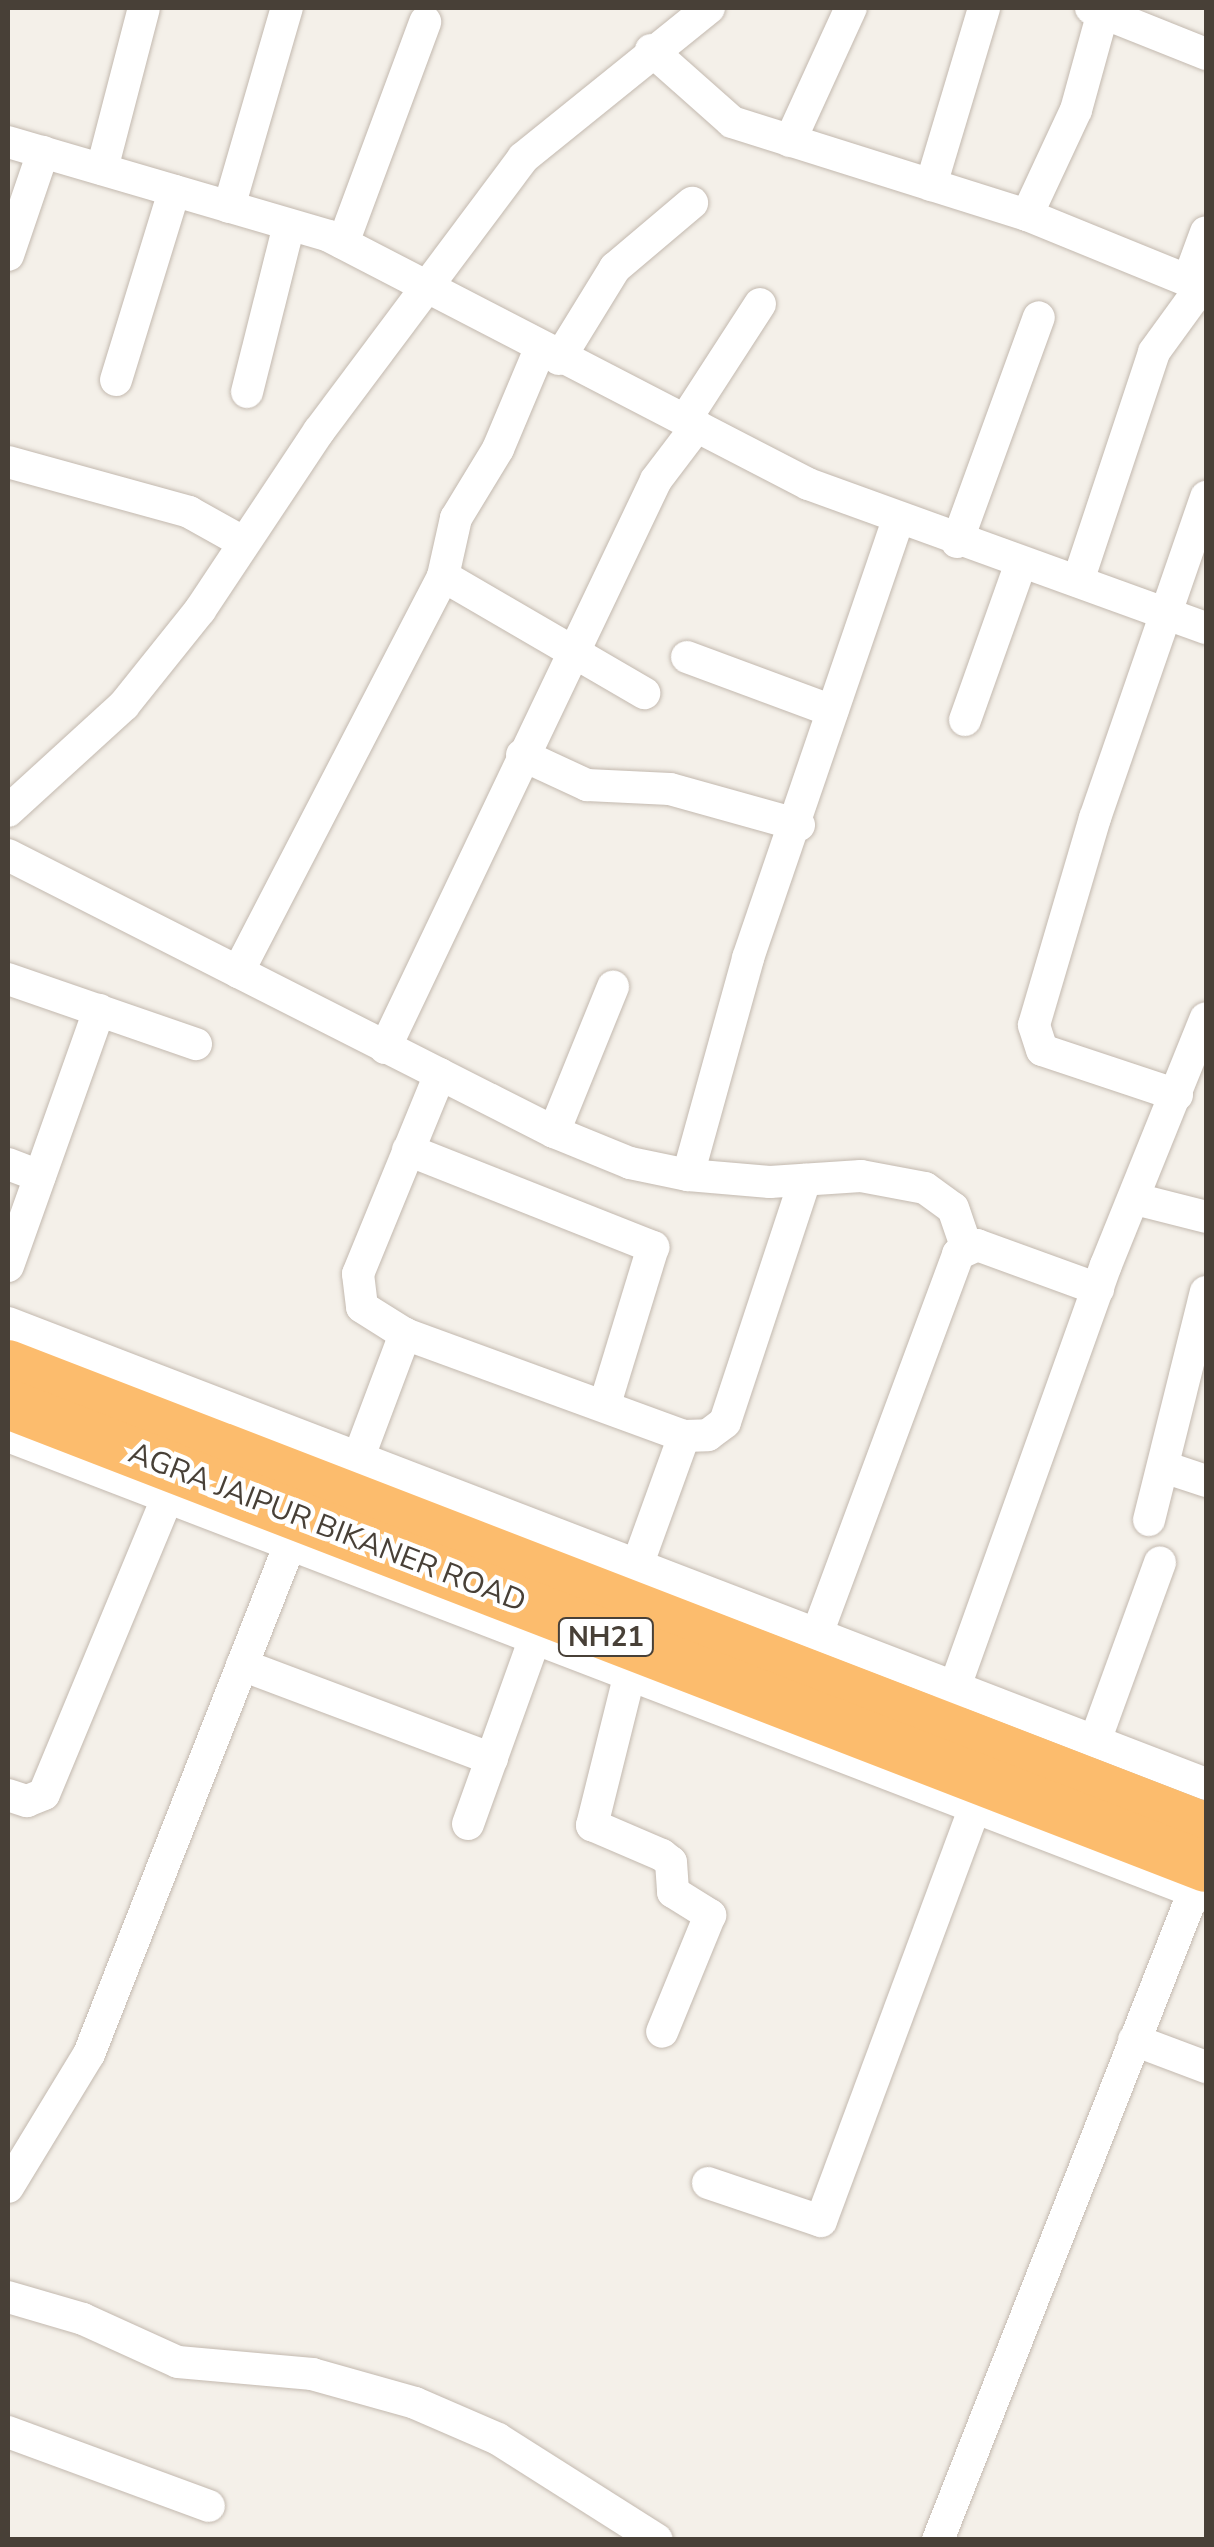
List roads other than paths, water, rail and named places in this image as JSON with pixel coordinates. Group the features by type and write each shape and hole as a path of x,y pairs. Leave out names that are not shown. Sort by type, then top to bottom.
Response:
{"highway":[{"name":"AGRA JAIPUR BIKANER ROAD","path":"8,1365 947,1706 1206,1828"},
{"name":"AGRA JAIPUR BIKANER ROAD","path":"8,1404 172,1485 1202,1885"}],"street":[{"path":"102,170 144,8"},
{"path":"229,207 287,8"},
{"path":"8,811 124,706 426,285 523,158 651,50 709,8"},
{"path":"790,140 851,8"},
{"path":"932,185 984,8"},
{"path":"1027,215 1076,110 1097,10 1206,54"},
{"path":"343,244 424,22"},
{"path":"651,50 732,122 1027,215 1199,285"},
{"path":"8,142 343,244 550,354 896,522 1171,612 1206,628"},
{"path":"8,256 42,152"},
{"path":"116,380 174,191"},
{"path":"238,972 444,576 456,518 550,354 614,268 692,203"},
{"path":"247,392 289,225"},
{"path":"1078,581 1154,352 1199,285 1206,232"},
{"path":"384,1048 656,480 760,304"},
{"path":"957,542 1039,317"},
{"path":"8,462 188,512 243,542"},
{"path":"1177,1094 1042,1050 1034,1025 1095,818 1171,612 1206,497"},
{"path":"688,1175 748,958 799,825 832,711 896,522"},
{"path":"966,720 1021,562"},
{"path":"444,576 644,693"},
{"path":"687,657 832,711"},
{"path":"522,755 586,785 670,789 799,825"},
{"path":"8,854 384,1048 554,1132 630,1164 688,1175 805,1180 861,1176 924,1188 953,1208 966,1246 817,1634"},
{"path":"8,979 196,1044"},
{"path":"554,1132 612,988"},
{"path":"8,1266 99,1010"},
{"path":"947,1706 1098,1289 1206,1018"},
{"path":"440,1074 356,1292 374,1318 405,1334 684,1436 708,1435 724,1422 805,1180"},
{"path":"408,1150 653,1247 605,1404"},
{"path":"8,1164 40,1176"},
{"path":"1134,1199 1206,1217"},
{"path":"966,1246 1098,1289"},
{"path":"1149,1520 1201,1334 1206,1292"},
{"path":"8,1323 817,1634 947,1706 1096,1741 1206,1784"},
{"path":"358,1459 405,1334"},
{"path":"8,1436 172,1485 288,1549 974,1810 1202,1885 1134,2040 938,2540"},
{"path":"637,1566 684,1436"},
{"path":"1164,1467 1206,1480"},
{"path":"8,1795 27,1801 44,1794 172,1485"},
{"path":"15,2178 90,2054 288,1549"},
{"path":"1096,1741 1160,1562"},
{"path":"468,1824 534,1641"},
{"path":"242,1665 492,1759"},
{"path":"629,1677 592,1825 662,1854 671,1862 673,1892 710,1915 662,2032"},
{"path":"708,2184 821,2221 974,1810"},
{"path":"1134,2040 1206,2067"},
{"path":"8,2296 83,2318 178,2362 312,2374 415,2403 498,2439 657,2540"},
{"path":"8,2432 208,2506"}]}
